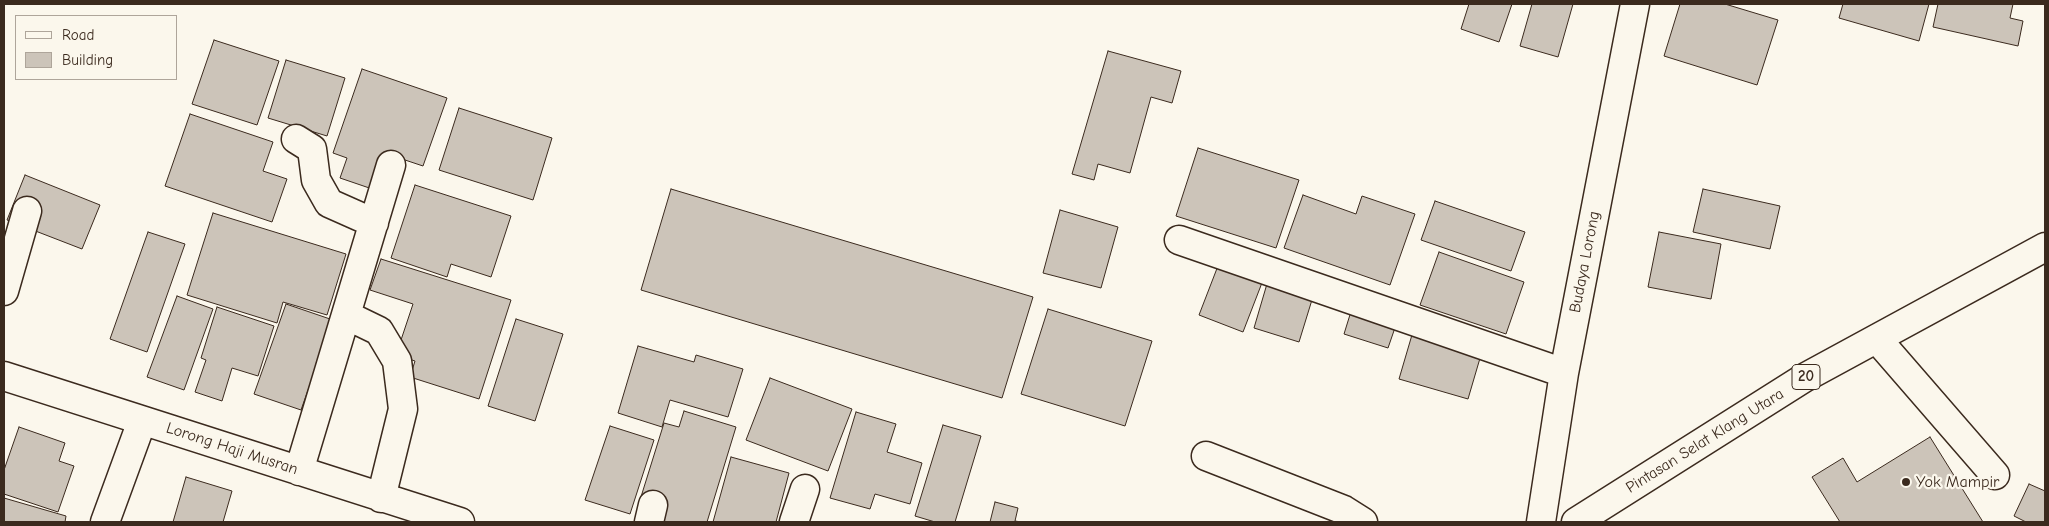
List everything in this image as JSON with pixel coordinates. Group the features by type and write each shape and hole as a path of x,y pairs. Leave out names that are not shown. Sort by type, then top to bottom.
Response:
{"main road":[{"name":"Budaya Lorong","path":"1541,522 1564,373 1635,4"},
{"path":"296,140 312,149 316,180 329,203 374,223"},
{"path":"299,471 391,165"},
{"path":"4,291 28,211"},
{"path":"1179,240 1564,373"},
{"name":"Pintasan Selat Klang Utara","path":"1592,518 1804,378 2045,247"},
{"path":"346,315 379,331 397,361 403,409 381,498"},
{"path":"1876,339 1995,475"},
{"name":"Lorong Haji Musran","path":"4,376 460,522"},
{"path":"105,522 142,420"},
{"path":"1206,456 1344,510 1362,522"},
{"path":"794,522 805,489"}],"building":[{"path":"1469,4 1512,4 1499,42 1461,29"},
{"path":"1532,4 1573,4 1558,57 1520,46"},
{"path":"1680,4 1725,4 1778,20 1757,85 1664,56"},
{"path":"1843,4 1929,4 1919,41 1839,18"},
{"path":"1938,4 2013,4 2010,18 2023,21 2018,46 1933,27"},
{"path":"214,40 279,61 257,125 192,104"},
{"path":"1108,51 1181,71 1172,103 1151,97 1130,173 1098,164 1094,180 1072,174"},
{"path":"286,60 345,78 327,136 268,118"},
{"path":"362,69 447,98 423,166 396,157 384,193 340,178 347,158 333,153"},
{"path":"459,108 552,138 533,200 439,170"},
{"path":"190,114 273,142 263,171 287,179 272,222 165,186"},
{"path":"1198,148 1299,180 1276,248 1176,216"},
{"path":"25,175 100,205 82,249 7,220"},
{"path":"415,185 511,216 491,277 451,264 447,277 391,258"},
{"path":"671,189 1033,297 1002,398 641,290"},
{"path":"1703,189 1780,206 1770,249 1693,232"},
{"path":"1303,195 1356,214 1362,196 1415,214 1390,285 1284,248"},
{"path":"1435,201 1525,232 1511,271 1421,240"},
{"path":"1060,210 1118,227 1101,288 1043,273"},
{"path":"213,213 346,254 327,315 283,302 277,323 187,295"},
{"path":"148,232 185,244 147,352 110,339"},
{"path":"1659,232 1721,244 1711,299 1648,287"},
{"path":"1439,252 1524,282 1506,334 1420,305"},
{"path":"1221,258 1265,275 1243,332 1199,315"},
{"path":"381,259 511,300 479,399 410,377 415,361 396,355 413,304 370,290"},
{"path":"1269,277 1315,290 1299,342 1254,328"},
{"path":"177,296 213,309 184,390 147,377"},
{"path":"286,304 333,320 301,410 254,394"},
{"path":"1353,305 1398,319 1388,348 1344,334"},
{"path":"217,307 274,326 258,376 232,368 222,401 195,392 206,360 201,358"},
{"path":"1048,309 1152,341 1125,426 1021,394"},
{"path":"516,319 563,334 535,421 488,406"},
{"path":"1414,328 1483,348 1468,399 1399,379"},
{"path":"638,346 694,362 696,355 743,369 728,417 670,400 662,427 618,413"},
{"path":"770,378 852,409 828,471 746,440"},
{"path":"684,411 736,427 707,522 654,522 659,506 640,500 664,423 679,427"},
{"path":"856,412 896,424 887,452 922,463 910,504 875,494 870,509 830,498"},
{"path":"943,425 981,436 955,522 935,522 915,516"},
{"path":"610,426 654,440 630,514 585,500"},
{"path":"19,427 65,443 59,461 74,466 58,512 4,494 4,470"},
{"path":"1930,437 1983,522 1840,522 1812,477 1843,458 1857,482"},
{"path":"731,457 789,473 776,522 713,522"},
{"path":"186,477 232,491 223,522 173,522"},
{"path":"2029,484 2045,491 2045,522 2026,522 2014,516"},
{"path":"4,498 66,516 65,522 4,522"},
{"path":"995,502 1018,508 1015,521 1021,522 990,522"}],"place":[{"name":"Yok Mampir","path":"1906,482"}]}
